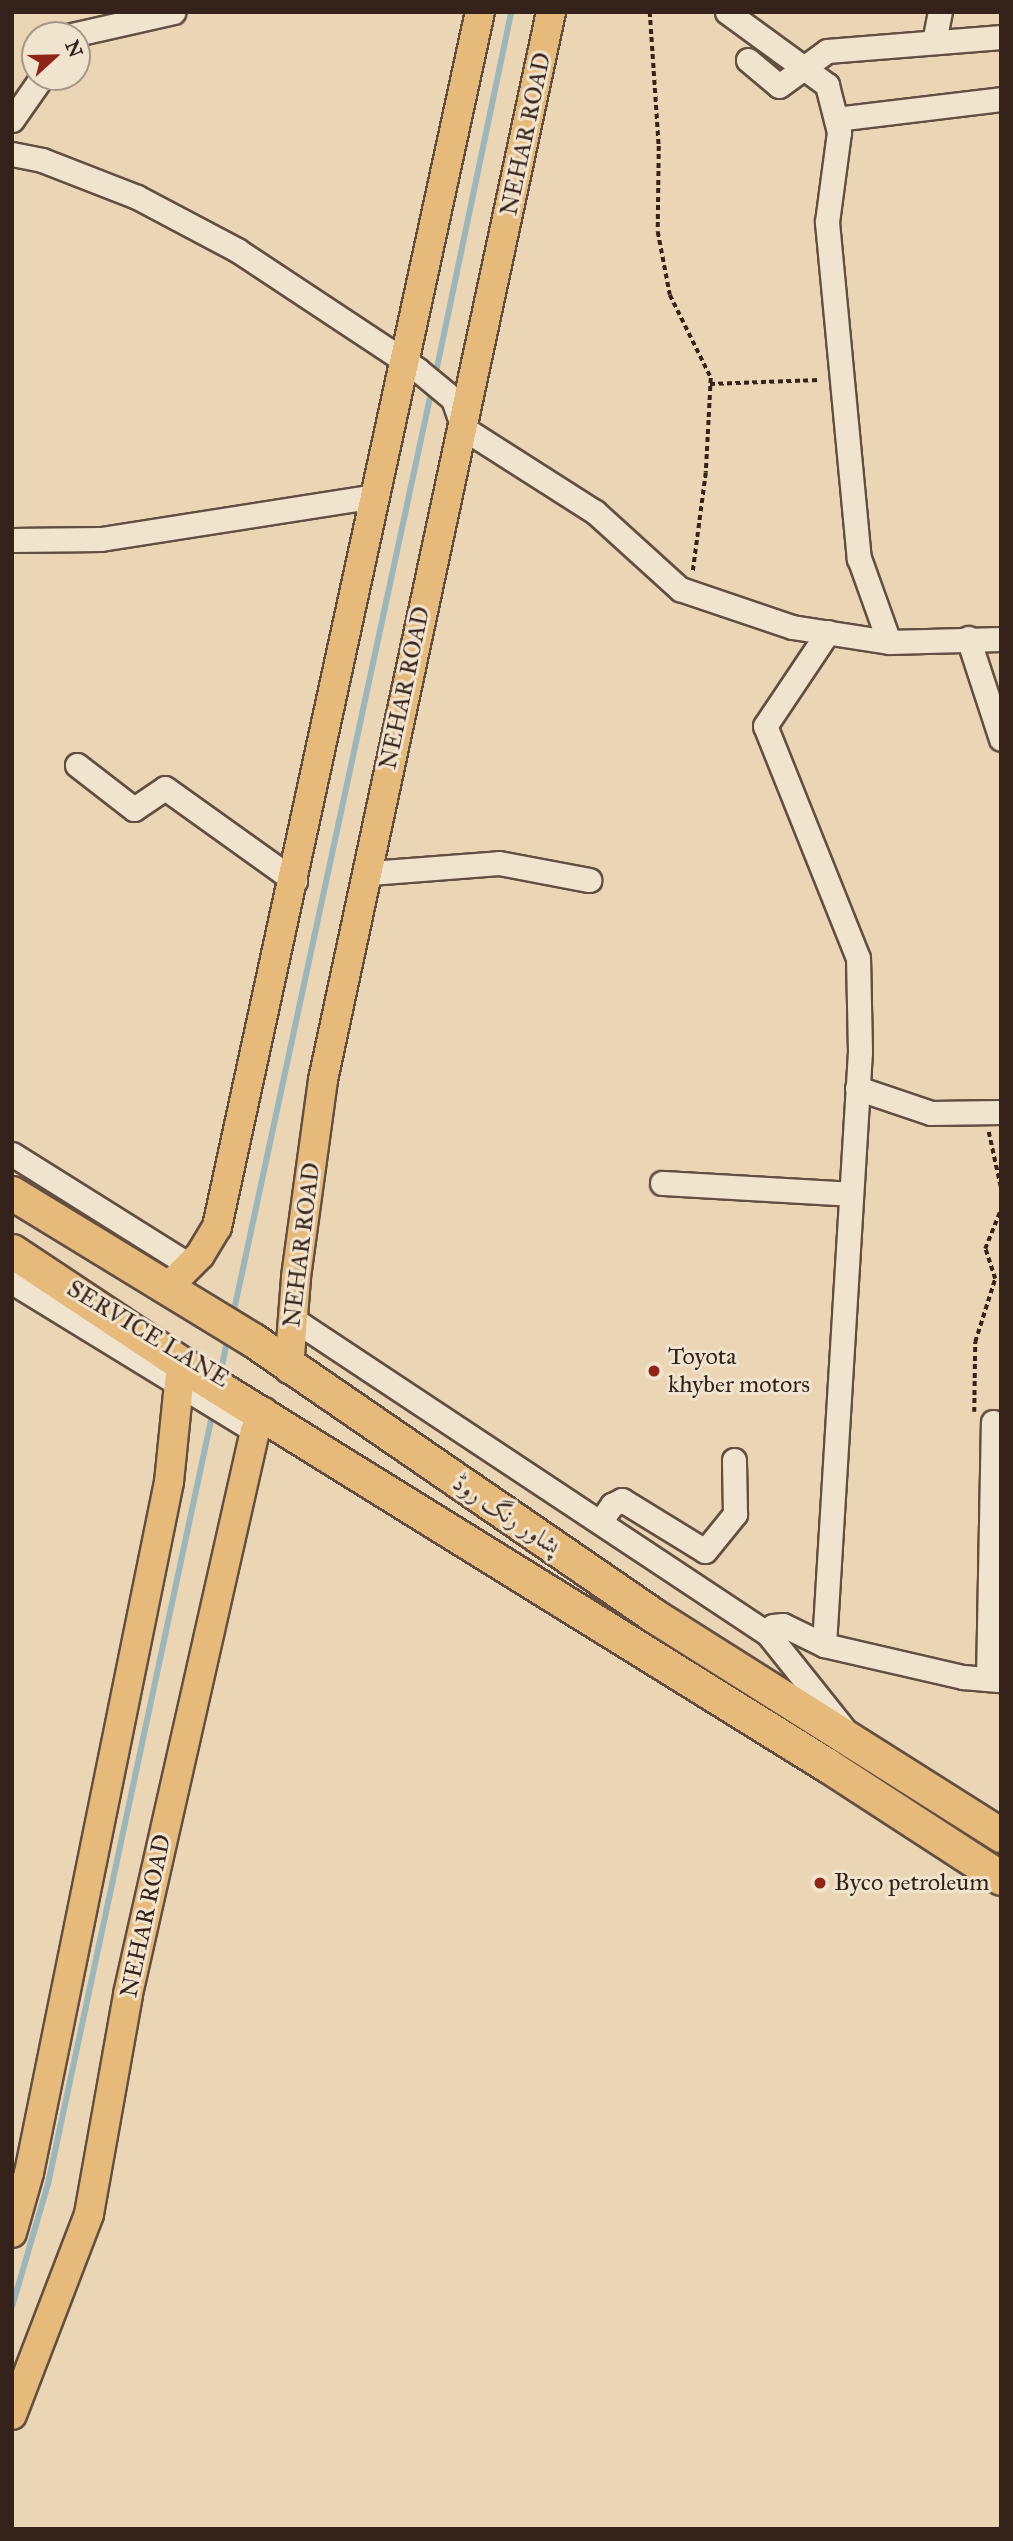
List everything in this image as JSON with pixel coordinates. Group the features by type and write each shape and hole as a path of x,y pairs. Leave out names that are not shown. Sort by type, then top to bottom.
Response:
{"highway":[{"name":"پشاور رنگ روڈ","path":"12,1193 253,1340 289,1369 653,1615 852,1738 1001,1835"},
{"name":"پشاور رنگ روڈ","path":"17,1275 254,1415 1001,1878"}],"main road":[{"path":"166,1289 189,1265 217,1227 295,881 376,496 411,366 480,12"},
{"name":"NEHAR ROAD","path":"289,1369 323,1080 370,873 397,721 463,428 551,12"},
{"path":"12,2233 29,2173 169,1482 187,1374"},
{"name":"NEHAR ROAD","path":"12,2415 89,2214 128,1994 254,1415"}],"street":[{"path":"91,31 173,12"},
{"path":"727,12 827,85 836,120 839,150 827,222 859,558 889,642"},
{"path":"934,42 940,12"},
{"path":"748,61 779,86 827,51 1001,37"},
{"path":"12,120 32,91"},
{"path":"836,120 1001,99"},
{"path":"12,154 42,160 137,197 237,250 411,366 453,399 463,428 595,512 687,592 792,627 889,642 1001,639"},
{"path":"12,540 101,539 376,496"},
{"path":"824,1645 858,1088 858,958 765,726 828,632"},
{"path":"968,638 1001,739"},
{"path":"77,765 134,808 165,788 295,881"},
{"path":"370,873 499,863 589,880"},
{"path":"858,1088 931,1113 994,1112"},
{"path":"12,1154 189,1265"},
{"path":"662,1183 851,1194"},
{"path":"293,1319 768,1634 852,1738"},
{"path":"768,1634 773,1626 783,1625 824,1645 994,1680 993,1422"},
{"path":"600,1522 612,1505 622,1500 705,1551 735,1514 734,1460"}],"path":[{"path":"650,12 659,146 659,232 670,295 710,384 696,559 687,592"},
{"path":"710,384 842,380"},
{"path":"994,1112 991,1154 1001,1187"},
{"path":"993,1422 975,1422 972,1384 975,1342 995,1279 985,1249 1001,1209"}],"waterway":[{"path":"435,377 511,12"},
{"path":"233,1315 432,388"},
{"path":"220,1376 228,1336"},
{"path":"12,2307 48,2184 213,1411"}],"place":[{"name":"Toyota khyber motors","path":"654,1371"},
{"name":"Byco petroleum","path":"820,1883"}]}
